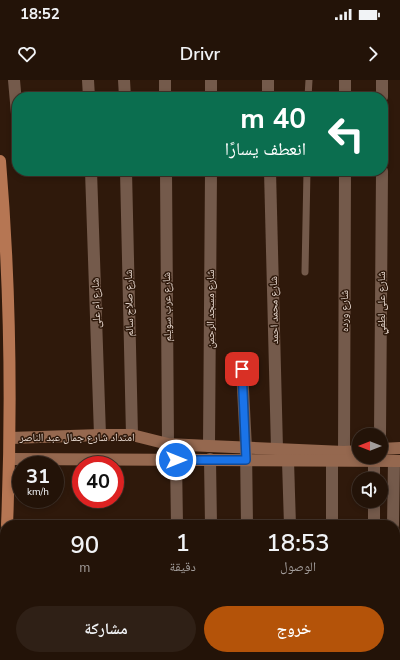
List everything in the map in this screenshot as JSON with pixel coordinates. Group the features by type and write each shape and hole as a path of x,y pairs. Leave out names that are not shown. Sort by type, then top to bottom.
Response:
{"main road":[{"path":"0,161 8,294 10,459 7,520"}],"street":[{"path":"14,80 15,92"},
{"path":"88,80 89,92"},
{"path":"124,80 125,92"},
{"path":"165,80 165,92"},
{"path":"211,80 211,92"},
{"path":"268,80 268,92"},
{"path":"345,80 345,92"},
{"path":"382,80 382,92"},
{"name":"شارع ام على","path":"91,176 100,435"},
{"name":"شارع صلاح سالم","path":"126,176 132,435"},
{"name":"شارع عرب سويلم","path":"166,176 168,444"},
{"name":"شارع مسجد الرحمن","path":"209,446 211,176"},
{"name":"شارع محمد احمد","path":"270,176 277,449"},
{"name":"شارع ورده","path":"344,452 345,176"},
{"name":"شارع على لطفي","path":"380,428 382,176"},
{"path":"242,369 246,454 247,520"},
{"name":"امتداد شارع جمال عبد الناصر","path":"10,438 132,435 168,444 209,446 288,461 352,461"},
{"path":"388,448 400,448"},
{"name":"امتداد شارع جمال عبد الناصر","path":"10,459 210,460 277,449 344,452 352,451"},
{"path":"176,460 177,520"},
{"path":"210,460 211,520"},
{"path":"288,461 290,520"},
{"path":"332,461 332,520"},
{"path":"393,520 397,461"},
{"path":"374,508 374,520"}],"lane":[{"path":"308,92 309,80"},
{"path":"305,272 307,176"}],"route":[{"path":"176,460 246,460 242,369"}]}
